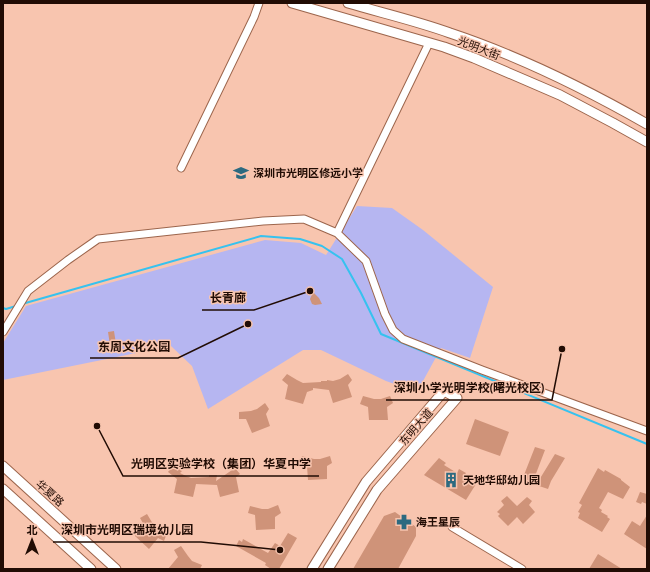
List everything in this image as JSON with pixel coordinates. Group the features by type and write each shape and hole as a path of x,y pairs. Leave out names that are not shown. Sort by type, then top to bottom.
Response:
{"main road":[{"name":"光明大街","path":"292,3 429,43 474,58 532,82 588,109 647,142"},
{"name":"光明大街","path":"348,3 449,32 509,55 588,92 647,124"},
{"name":"东明大道","path":"312,569 366,482 444,391 458,398 377,490 328,569"},
{"name":"华夏路","path":"3,466 116,569"},
{"path":"3,489 91,569"}],"street":[{"path":"181,168 254,17 259,3"},
{"path":"337,234 429,43"},
{"path":"3,332 28,291 98,239 263,221 304,219 337,234 366,261 385,314 393,330 403,339 647,432"},
{"path":"452,527 522,569"}],"shaded area":[{"path":"357,206 392,208 423,230 493,287 470,358 441,348 417,392 386,381 321,350 303,350 208,409 192,366 171,346 3,380 3,343 26,306 265,240 301,243 326,255"}],"building":[{"path":"313,292 322,304 312,304 310,299"},
{"path":"114,331 116,344 110,345 108,332"},
{"path":"287,374 303,383 321,382 327,380 333,381 348,374 352,380 348,385 352,397 333,403 329,390 313,388 313,390 307,392 303,404 285,399 288,385 282,380"},
{"path":"363,396 381,399 390,396 393,403 387,407 388,420 369,420 368,407 360,404"},
{"path":"265,403 269,409 266,414 270,426 252,433 246,419 239,419 239,412 257,409"},
{"path":"475,419 509,432 500,456 466,444"},
{"path":"535,447 545,450 532,484 522,480"},
{"path":"555,454 565,458 551,481 548,489 536,485"},
{"path":"302,456 320,459 330,456 332,463 327,466 327,479 308,480 307,466 300,463"},
{"name":"天地华邸幼儿园","path":"439,458 446,463 444,465 457,473 459,469 466,473 463,477 476,484 466,500 424,475"},
{"path":"173,465 182,471 180,473 191,478 217,475 216,481 235,468 240,474 236,477 239,492 220,497 217,485 196,484 193,497 174,493 177,479 168,472"},
{"path":"598,468 604,472 605,470 621,479 630,487 623,499 608,492 599,508 602,510 601,512 610,519 602,532 578,518 580,513 578,512 582,505 579,503"},
{"path":"640,492 647,494 647,504 636,502"},
{"path":"507,496 517,506 527,497 532,501 529,505 535,512 523,524 517,517 508,526 498,516 500,514 497,512 504,505 501,501"},
{"path":"278,505 281,513 275,517 275,529 256,530 255,515 248,513 250,506 268,509"},
{"path":"395,512 416,527 416,536 398,569 353,569 384,516"},
{"path":"147,514 158,529 167,533 164,541 158,538 149,549 135,536 144,525 140,518"},
{"path":"647,515 647,549 624,534 632,521 640,526"},
{"path":"288,533 297,538 279,569 271,569 265,565 266,563 236,546 239,540 242,542 243,539 268,553 275,543 280,546"},
{"path":"181,546 192,561 202,565 200,569 168,569 178,557 174,550"},
{"path":"598,554 622,569 589,569"}],"waterway":[{"path":"22,304 261,236 300,239 322,246 342,259 381,334 647,444"},
{"path":"3,308 6,309 16,306"}],"place":[{"name":"深圳市光明区修远小学","path":"241,173"},
{"name":"长青廊","path":"310,291"},
{"name":"东周文化公园","path":"248,324"},
{"name":"深圳小学光明学校(曙光校区)","path":"562,349"},
{"name":"光明区实验学校（集团）华夏中学","path":"97,426"},
{"name":"天地华邸幼儿园","path":"451,480"},
{"name":"海王星辰","path":"404,522"},
{"name":"深圳市光明区瑞境幼儿园","path":"280,550"}]}
